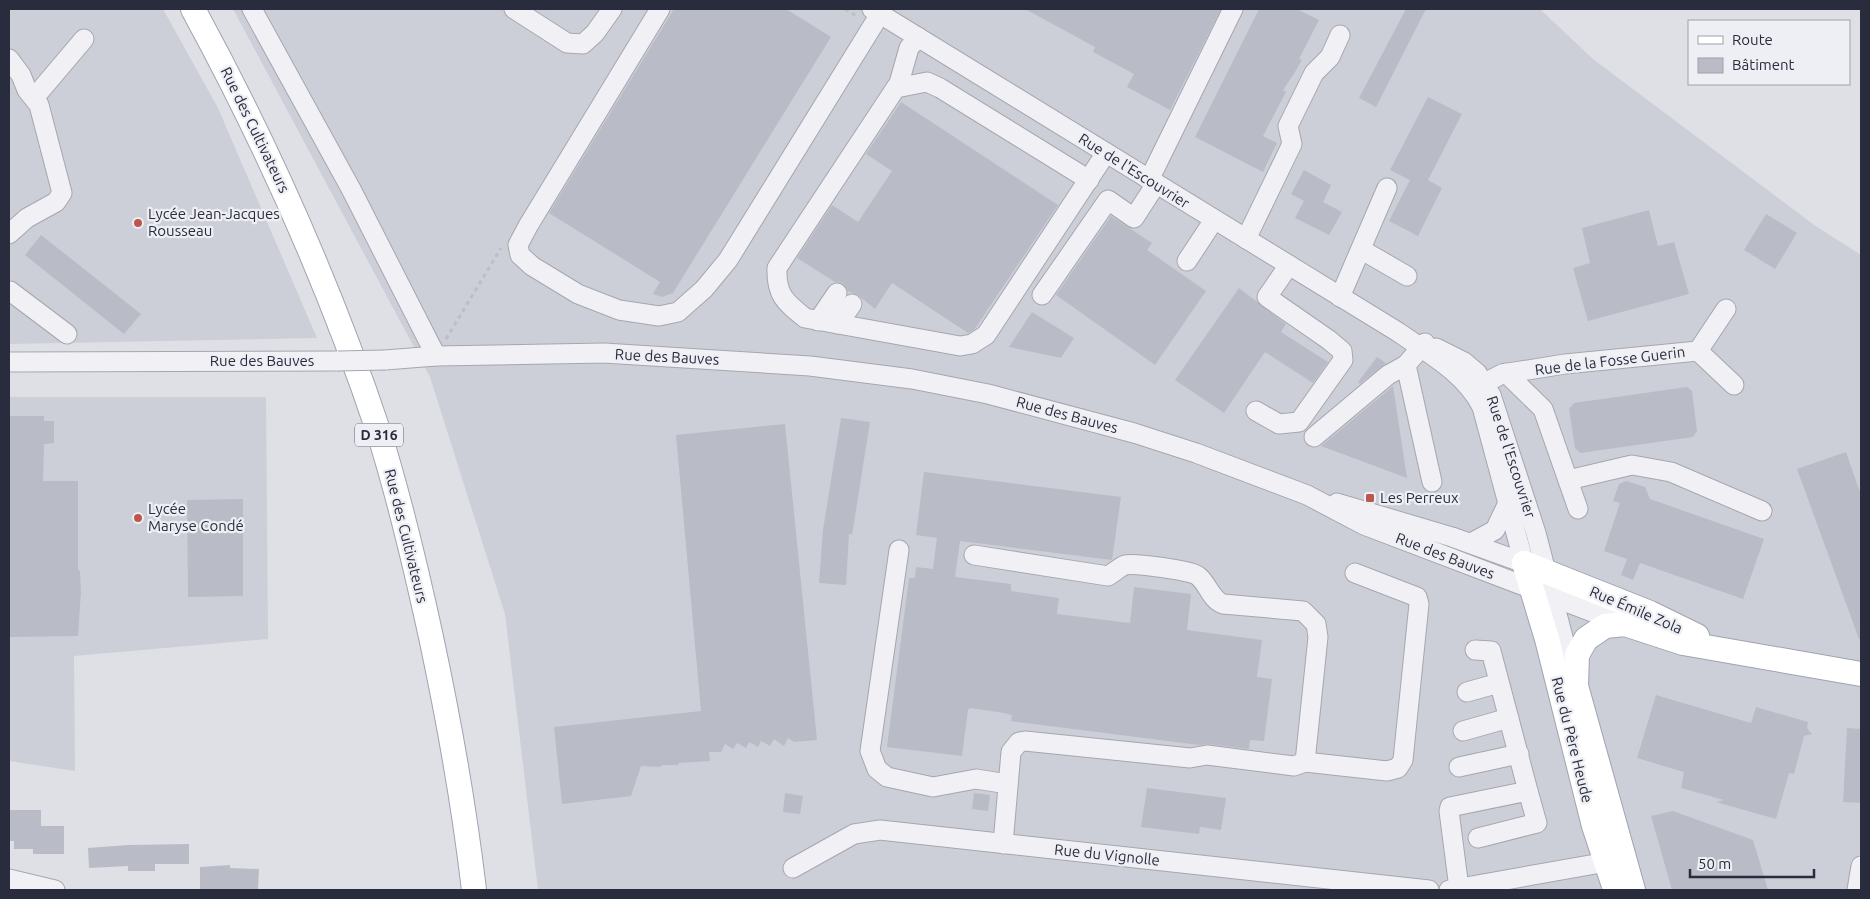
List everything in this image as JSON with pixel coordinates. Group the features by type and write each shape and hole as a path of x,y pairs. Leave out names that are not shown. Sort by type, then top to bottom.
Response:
{"main road":[{"name":"Rue des Cultivateurs","path":"194,9 230,76 286,191 332,303 379,435 414,560 451,732 474,890"},
{"name":"Rue des Cultivateurs","path":"212,9 266,114 313,217 355,322 393,428 432,572 456,680 490,890"},
{"name":"Rue Émile Zola","path":"1544,583 1650,613 1726,649"},
{"name":"Rue du Père Heude","path":"1544,583 1594,826 1633,890"},
{"name":"Rue Émile Zola","path":"1625,624 1667,639 1861,674"},
{"path":"1576,686 1577,655 1586,639 1605,626 1625,624"},
{"name":"Rue du Père Heude","path":"1576,686 1615,860 1616,890"}],"street":[{"path":"252,9 351,189 436,356"},
{"path":"514,9 566,43 583,44 596,33 612,9"},
{"path":"660,9 518,245 520,255 532,266 578,294 619,310 660,316 678,312 704,289 728,260 876,11"},
{"path":"1042,295 1108,200 1134,218 1153,182 1233,9"},
{"name":"Rue de l'Escouvrier","path":"876,11 1214,220 1423,346 1482,393 1544,583"},
{"path":"1246,239 1292,144 1288,126 1314,73 1330,57 1340,35"},
{"path":"918,37 910,48 896,88 778,268 777,284 786,303 805,318 960,346 972,344 986,336 1005,309 1106,153"},
{"path":"34,98 84,39"},
{"path":"9,59 34,98 40,104 62,192 56,202 27,218 9,234"},
{"path":"896,88 927,82 940,88 1089,180"},
{"path":"1340,296 1362,250 1387,188"},
{"path":"1187,261 1214,220"},
{"path":"1362,250 1407,276"},
{"path":"1256,411 1279,424 1299,422 1344,360 1342,351 1329,340 1267,297 1289,265"},
{"path":"9,293 10,291 67,334"},
{"path":"818,321 844,298 838,324"},
{"name":"Rue de la Fosse Guerin","path":"1482,393 1514,375 1565,364 1698,350 1726,309"},
{"path":"1314,437 1388,375 1406,365 1423,346"},
{"name":"Rue de la Fosse Guerin","path":"1698,350 1734,385"},
{"name":"Rue des Bauves","path":"9,362 338,361 436,356 604,353 810,366 912,379 988,394 1134,433 1196,453 1307,495 1393,518 1471,543 1544,583"},
{"path":"1406,365 1432,482"},
{"path":"1514,375 1543,409 1578,509"},
{"name":"Rue de l'Escouvrier","path":"1482,393 1508,503"},
{"path":"1568,480 1632,465 1672,472 1762,511"},
{"name":"Rue des Bauves","path":"1307,495 1364,525 1544,583"},
{"path":"1471,543 1495,530 1508,503 1522,520 1544,583"},
{"path":"899,550 870,752 872,758 877,768 887,777 933,787 976,779 1008,784"},
{"path":"974,555 1108,576 1126,565 1181,569 1196,574 1205,583 1215,601 1223,604 1303,611 1316,624 1318,637 1305,762"},
{"path":"1003,844 1011,752 1019,742 1025,741 1190,758 1207,755 1294,766 1305,762 1387,772 1398,768 1403,760 1419,604 1417,597 1355,573"},
{"name":"Rue Émile Zola","path":"1544,583 1625,624"},
{"name":"Rue du Père Heude","path":"1544,583 1576,686"},
{"path":"1475,650 1491,651 1537,823 1478,838"},
{"path":"1467,692 1499,683"},
{"path":"1463,731 1508,718"},
{"path":"1459,767 1519,754"},
{"path":"1528,791 1450,807 1454,889 1615,860"},
{"name":"Rue du Vignolle","path":"793,868 854,834 880,830 1429,890"},
{"path":"1857,890 1861,866"},
{"path":"9,879 55,890"}],"shaded area":[{"name":"Lycée Jean-Jacques Rousseau","path":"9,9 163,9 218,108 317,338 9,344"},
{"path":"233,9 1540,9 1593,59 1817,227 1861,255 1861,890 538,890 505,614 430,377"},
{"name":"Lycée Maryse Condé","path":"9,397 266,397 268,639 74,656 75,771 9,761"}],"building":[{"path":"674,9 786,9 831,37 673,293 662,297 653,294 660,282 549,213"},
{"path":"1025,9 1221,9 1170,110 1127,87 1134,74 1093,52 1095,47"},
{"path":"1259,9 1297,9 1319,20 1299,59 1302,60 1283,90 1286,92 1263,136 1277,143 1263,172 1195,137"},
{"path":"1406,9 1426,9 1376,107 1359,98"},
{"path":"1428,97 1462,114 1428,180 1442,188 1418,236 1389,221 1410,180 1390,170"},
{"path":"901,102 1058,205 974,330 968,333 892,283 875,309 858,295 848,291 843,283 835,282 797,258 832,205 858,222 892,171 866,154"},
{"path":"1304,170 1331,185 1323,202 1342,212 1329,235 1295,218 1304,201 1291,194"},
{"path":"1649,210 1658,246 1674,242 1689,294 1588,321 1573,268 1590,263 1582,228"},
{"path":"1766,214 1797,233 1775,269 1744,250"},
{"path":"1111,216 1152,243 1147,250 1206,291 1155,365 1056,295"},
{"path":"41,235 141,314 124,334 25,255"},
{"path":"1239,288 1286,324 1281,332 1328,362 1313,383 1265,352 1224,413 1175,380"},
{"path":"1032,312 1074,338 1061,358 1009,347"},
{"path":"1377,357 1386,363 1360,384 1358,382"},
{"path":"1393,386 1407,478 1321,446"},
{"path":"1687,387 1692,391 1697,431 1693,437 1580,453 1575,448 1569,409 1574,403"},
{"path":"9,416 44,416 44,421 54,421 54,443 44,444 43,481 78,481 78,570 80,571 81,591 78,636 9,637"},
{"path":"841,418 870,422 852,535 849,534 846,585 819,583 823,530"},
{"path":"785,424 817,740 794,742 788,738 784,746 774,739 770,746 761,741 758,747 749,742 746,748 737,743 733,749 725,744 721,752 709,752 710,761 662,765 660,767 641,766 631,796 562,804 554,727 701,711 676,435"},
{"path":"1846,452 1861,495 1861,638 1859,639 1797,469"},
{"path":"924,472 1121,497 1112,560 960,541 955,577 1011,584 1011,591 1059,598 1057,614 1130,623 1134,587 1191,594 1187,630 1262,640 1257,677 1272,679 1264,741 1250,740 1249,749 1208,744 1199,745 1011,721 1012,715 970,708 968,710 962,756 887,747 909,578 915,578 916,567 933,569 937,538 916,535"},
{"path":"1626,481 1645,487 1650,499 1764,539 1743,599 1640,563 1633,580 1621,575 1627,559 1604,551 1620,503 1613,501 1619,484"},
{"path":"243,499 243,596 188,597 187,500"},
{"path":"1656,695 1751,723 1756,707 1808,722 1807,728 1812,734 1804,736 1794,774 1789,773 1776,819 1716,802 1724,800 1681,788 1684,772 1637,758"},
{"path":"1847,728 1861,729 1861,803 1843,802"},
{"path":"1147,788 1226,798 1221,830 1200,827 1199,834 1141,827"},
{"path":"785,793 803,796 800,814 783,812"},
{"path":"974,793 990,795 988,811 972,809"},
{"path":"9,810 41,810 41,826 64,826 64,854 33,854 33,849 14,849 14,841 9,841"},
{"path":"1673,811 1753,840 1768,890 1672,890 1651,816"},
{"path":"189,844 189,864 155,864 155,871 128,871 128,866 89,868 88,848"},
{"path":"230,865 230,868 259,869 258,890 200,890 200,867"}],"place":[{"name":"Lycée Jean-Jacques Rousseau","path":"138,223"},
{"name":"Les Perreux","path":"1370,498"},
{"name":"Lycée Maryse Condé","path":"138,518"}]}
